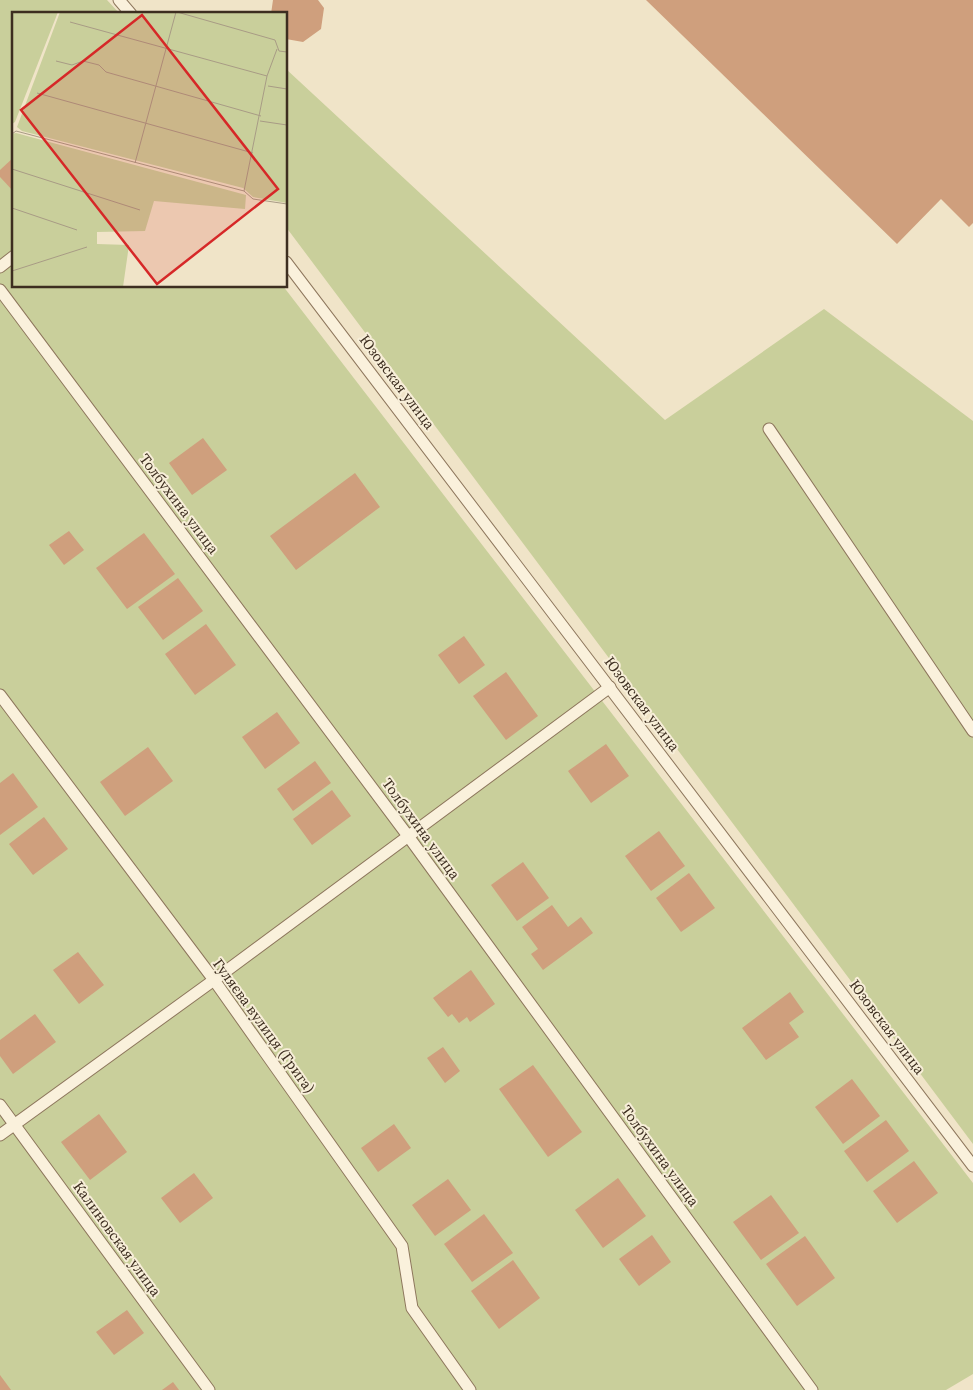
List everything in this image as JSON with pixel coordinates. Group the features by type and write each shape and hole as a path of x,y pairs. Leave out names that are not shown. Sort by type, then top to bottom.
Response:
{"lane":[{"path":"119,0 130,12"},
{"path":"0,267 12,258"},
{"name":"Юзовская улица","path":"288,265 973,1166"},
{"name":"Толбухина улица","path":"0,290 408,836 812,1390"},
{"path":"769,429 973,731"},
{"path":"0,1136 610,688"},
{"name":"Гуляєва вулиця (Грига)","path":"0,694 214,980 402,1246 412,1308 470,1390"},
{"name":"Калиновская улица","path":"0,1105 209,1390"}],"green space":[{"path":"0,0 107,0 118,12 12,12 12,288 285,288 973,1183 973,1374 946,1390 0,1390"},
{"path":"288,71 665,420 824,309 973,421 973,1144 288,230"}],"building":[{"path":"273,0 318,0 324,8 321,29 303,42 288,39 288,12 271,12"},
{"path":"646,0 973,0 973,223 969,227 941,199 897,244"},
{"path":"12,159 12,190 0,177 0,170"},
{"path":"203,438 227,470 192,495 169,463"},
{"path":"355,473 380,507 296,570 270,536"},
{"path":"69,531 84,550 64,565 49,545"},
{"path":"144,533 175,574 127,609 96,568"},
{"path":"178,578 203,611 163,640 138,607"},
{"path":"206,624 236,665 195,695 165,654"},
{"path":"464,636 485,665 459,684 438,655"},
{"path":"506,672 538,716 506,740 473,696"},
{"path":"277,712 300,743 265,769 242,737"},
{"path":"606,744 629,776 591,803 568,771"},
{"path":"148,747 173,781 125,816 100,782"},
{"path":"315,761 331,783 293,811 277,789"},
{"path":"13,773 38,807 0,835 0,783"},
{"path":"332,790 351,816 312,845 293,819"},
{"path":"44,817 68,849 33,875 9,844"},
{"path":"659,831 685,866 651,891 625,856"},
{"path":"523,862 549,898 517,921 491,885"},
{"path":"689,873 715,908 681,932 656,898"},
{"path":"552,905 568,927 581,917 593,933 543,970 531,954 538,949 522,927"},
{"path":"78,952 104,985 79,1004 53,970"},
{"path":"471,970 495,1004 470,1022 467,1017 459,1023 452,1014 448,1017 433,998"},
{"path":"790,992 804,1012 789,1023 799,1037 766,1060 742,1028"},
{"path":"35,1014 56,1042 13,1074 0,1056 0,1040"},
{"path":"443,1047 460,1071 445,1083 427,1058"},
{"path":"533,1065 582,1132 548,1157 499,1089"},
{"path":"852,1079 880,1116 843,1144 815,1107"},
{"path":"99,1114 127,1152 90,1180 61,1142"},
{"path":"886,1120 909,1151 867,1182 844,1151"},
{"path":"394,1124 411,1148 378,1172 361,1148"},
{"path":"914,1161 938,1193 897,1223 873,1191"},
{"path":"194,1173 213,1198 180,1223 161,1198"},
{"path":"618,1178 646,1216 603,1248 575,1210"},
{"path":"448,1179 471,1210 435,1236 412,1205"},
{"path":"771,1195 799,1233 761,1260 733,1222"},
{"path":"484,1214 513,1253 472,1282 444,1244"},
{"path":"652,1235 671,1262 639,1286 619,1259"},
{"path":"805,1236 835,1278 797,1306 766,1264"},
{"path":"513,1260 540,1298 499,1329 471,1291"},
{"path":"127,1310 144,1333 114,1355 96,1332"},
{"path":"0,1375 11,1390 0,1390"},
{"path":"173,1382 179,1390 162,1390"}]}
